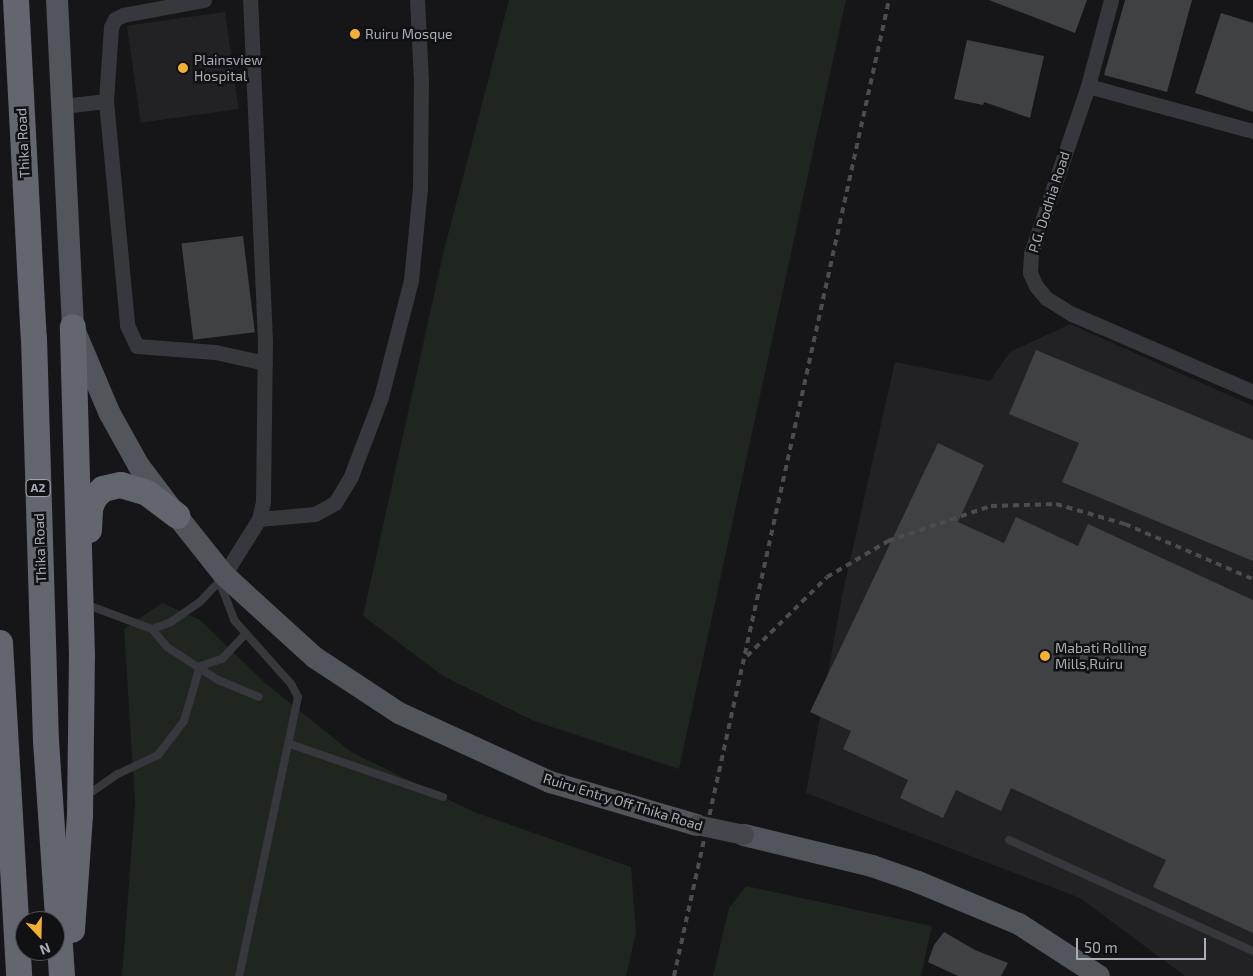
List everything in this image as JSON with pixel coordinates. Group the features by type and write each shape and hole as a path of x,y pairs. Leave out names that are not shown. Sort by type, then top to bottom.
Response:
{"highway":[{"name":"Thika Road","path":"16,0 34,338 46,741 62,976"},
{"path":"69,976 80,800 82,656 73,327"},
{"path":"82,656 90,508 95,496 103,489 121,485 147,493 177,516"},
{"path":"0,643 19,976"},
{"path":"0,846 13,873"}],"main road":[{"path":"56,0 73,327"},
{"name":"Ruiru Entry Off Thika Road","path":"73,327 110,414 140,466 224,575 314,657 406,716 550,782 697,824 872,866 918,882 1019,924 1099,976"}],"street":[{"path":"204,0 115,19 108,44 106,101 130,337 137,346 146,349 215,352 265,363"},
{"path":"224,575 259,519 263,501 265,363 250,0"},
{"path":"259,519 315,514 335,503 351,476 381,398 411,280 419,199 421,81 416,0"},
{"name":"P.G. Dodhia Road","path":"1111,0 1088,86 1031,253 1030,273 1036,286 1046,298 1072,314 1253,392"},
{"path":"1088,86 1253,131"},
{"path":"62,106 106,101"}],"lane":[{"path":"152,629 171,622 200,602 224,575"},
{"path":"224,575 222,588 227,604 245,634 292,684 298,697 290,744 240,976"},
{"path":"85,604 152,629 167,647 200,666 218,680 260,697"},
{"path":"200,666 222,659 245,634"},
{"path":"80,800 118,774 158,755 184,721 200,666"},
{"path":"290,744 443,796"},
{"path":"1009,840 1253,951"}],"shaded area":[{"path":"509,0 846,0 679,769 534,721 443,676 363,616 443,254"},
{"name":"Plainsview Hospital","path":"225,12 239,109 141,123 127,26"},
{"path":"1070,324 1253,406 1253,976 1185,976 1080,898 806,793 842,596 895,362 990,381 1010,352"},
{"path":"162,603 200,620 264,682 351,752 474,812 631,867 636,932 626,976 122,976 135,803 124,629"},
{"path":"746,886 932,926 921,976 713,976 729,908"}],"building":[{"path":"989,0 1087,0 1075,33"},
{"path":"1125,0 1192,0 1167,92 1104,75"},
{"path":"1221,13 1253,23 1253,112 1195,93"},
{"path":"967,40 1044,56 1030,118 984,102 983,105 954,99"},
{"path":"243,236 255,332 193,340 181,244"},
{"path":"1036,350 1253,440 1253,561 1062,482 1079,443 1009,414"},
{"name":"Mabati Rolling Mills,Ruiru","path":"938,443 984,465 958,522 1004,543 1016,517 1078,546 1088,524 1253,600 1253,933 1153,887 1166,860 1011,788 1001,811 956,790 943,818 900,798 908,780 843,749 851,731 810,712"},
{"path":"944,932 975,950 1008,963 1001,976 958,976 928,962 934,945"}],"railway":[{"path":"674,976 889,0"},
{"path":"747,656 827,577 888,541 991,506 1056,504 1125,524 1253,579"}],"place":[{"name":"Ruiru Mosque","path":"355,34"},
{"name":"Plainsview Hospital","path":"183,68"},
{"name":"Mabati Rolling Mills,Ruiru","path":"1045,656"}]}
